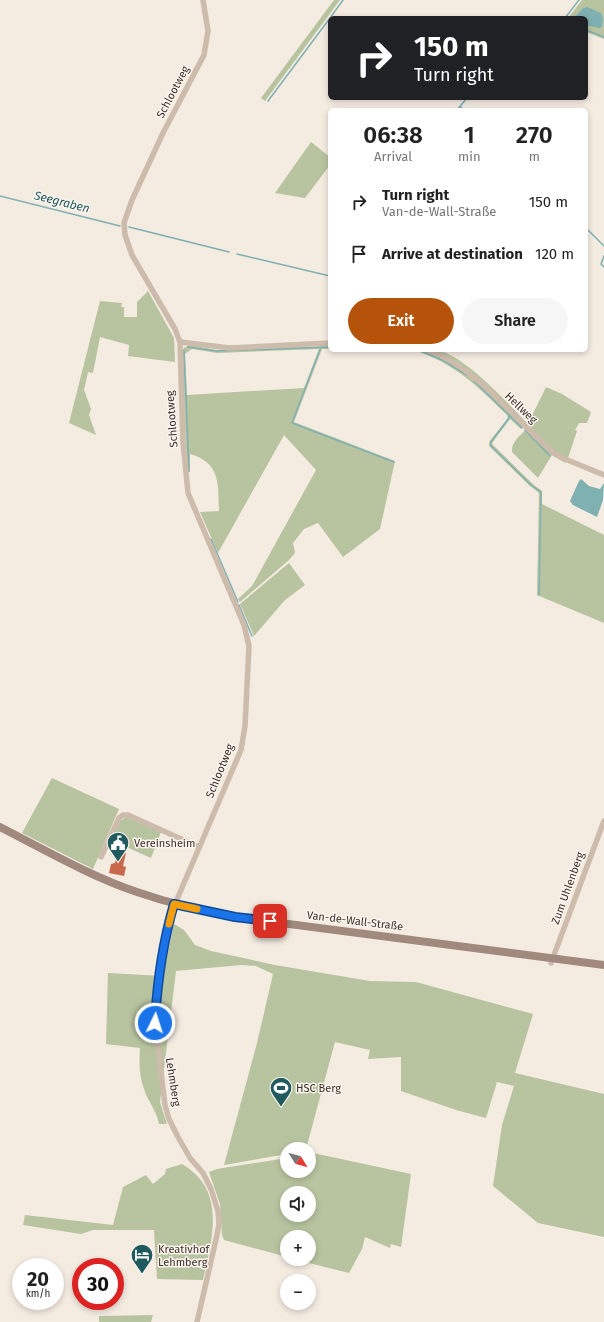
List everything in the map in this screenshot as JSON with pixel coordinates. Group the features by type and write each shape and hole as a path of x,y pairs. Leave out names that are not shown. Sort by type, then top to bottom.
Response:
{"main road":[{"name":"Van-de-Wall-Straße","path":"0,828 104,879 136,892 174,904 235,917 552,960 604,965"}],"street":[{"name":"Schlootweg","path":"174,904 241,750 245,726 250,646 244,625 188,493 183,442 180,342 175,329 132,255 125,235 124,223 132,200 163,133 204,55 208,31 202,0"},
{"path":"180,342 230,348 328,343"},
{"name":"Hellweg","path":"433,352 443,356 475,378 555,454 604,475"},
{"path":"101,857 119,818 123,815 128,815 199,848"},
{"name":"Zum Uhlenberg","path":"552,960 604,820"},
{"name":"Lehmberg","path":"174,904 166,936 157,992 155,1023 158,1056 165,1105 169,1119 190,1158 203,1173 211,1189 219,1220 197,1322"}],"green space":[{"path":"334,0 340,0 265,101 261,98"},
{"path":"582,0 604,0 604,39 588,33 588,16 570,16"},
{"path":"311,142 328,155 328,168 305,198 275,193"},
{"path":"148,291 174,338 175,362 128,356 129,345 100,337 93,373 88,372 84,390 91,409 89,415 96,435 69,423 100,301 122,303 121,307 124,307 124,317 137,317 137,302"},
{"path":"190,345 217,350 328,346 328,349 322,349 294,422 395,461 380,529 343,557 318,523 304,529 293,543 295,553 289,560 240,602 238,599 252,586 316,470 284,435 218,553 200,512 219,511 218,483 216,476 213,469 207,463 190,454 190,472 187,472 182,355 184,348","holes":["192,349 217,353 319,349 304,388 187,395 185,354"]},
{"path":"419,352 428,352 443,358 458,368 487,391 523,427 521,429 510,419 492,443 534,485 542,491 542,504 604,535 604,623 537,595 539,493 489,446 489,442 508,418 507,415 486,394 464,376 428,355"},
{"path":"436,352 444,352 470,368 497,392 528,424 546,387 562,394 591,412 587,423 579,423 575,430 577,431 568,458 556,453 488,387"},
{"path":"526,429 565,463 552,455 538,478 512,452 514,442"},
{"path":"289,563 305,585 285,600 254,636 240,604"},
{"path":"52,778 119,809 93,869 22,833"},
{"path":"126,817 161,832 151,858 111,840 120,821"},
{"path":"174,924 184,930 195,945 211,951 275,965 370,981 416,982 533,1014 515,1073 604,1094 604,1237 538,1223 493,1186 502,1125 514,1086 497,1082 486,1118 456,1110 401,1091 401,1057 368,1059 370,1050 335,1042 308,1142 280,1142 280,1155 224,1165 257,1043 273,974 256,966 241,965 176,971 160,1102 167,1124 159,1124 142,1084 140,1048 106,1044 108,973 163,976"},
{"path":"316,1154 411,1174 401,1247 391,1244 390,1248 365,1237 362,1249 349,1273 316,1265 316,1230 280,1230 280,1255 224,1240 222,1235 220,1204 209,1172 217,1169 280,1159 280,1178 316,1178"},
{"path":"182,1164 196,1175 206,1187 211,1201 213,1216 212,1232 203,1280 157,1279 154,1230 93,1230 81,1234 23,1225 25,1215 113,1225 123,1187 146,1175 153,1184 165,1174 166,1169"},
{"path":"153,1315 151,1322 99,1322 99,1316"}],"water":[{"path":"587,7 601,13 603,19 602,27 599,28 588,25 588,16 576,16 583,8"},
{"path":"581,479 589,486 600,489 604,483 603,500 597,517 573,505 570,501"}],"building":[{"name":"Vereinsheim","path":"118,851 126,853 123,866 126,867 124,876 109,873 111,864 115,863"}],"waterway":[{"path":"331,16 343,0"},
{"path":"567,16 579,0"},
{"path":"268,101 328,21"},
{"path":"588,31 604,37"},
{"path":"459,108 465,100"},
{"name":"Seegraben","path":"0,196 120,226"},
{"name":"Seegraben","path":"129,227 229,252"},
{"path":"588,230 604,246"},
{"name":"Seegraben","path":"237,254 328,276"},
{"path":"604,256 601,264 604,267"},
{"path":"188,347 216,351 328,347"},
{"path":"321,347 292,423 394,462"},
{"path":"184,350 189,471"},
{"path":"423,352 442,360 467,375"},
{"path":"474,381 509,415 509,418 491,442 491,446 531,485 541,492 539,595"},
{"path":"509,415 522,428"},
{"path":"525,430 550,456"},
{"path":"211,539 238,602"},
{"path":"239,605 252,636"}],"slow traffic":[{"path":"169,924 174,904 197,909"}],"place":[{"name":"Vereinsheim","path":"118,862"},
{"name":"HSC Berg","path":"281,1108"},
{"name":"Kreativhof Lehmberg","path":"142,1274"}],"route":[{"path":"155,1023 157,992 166,936 174,904 235,917 270,921"}]}
